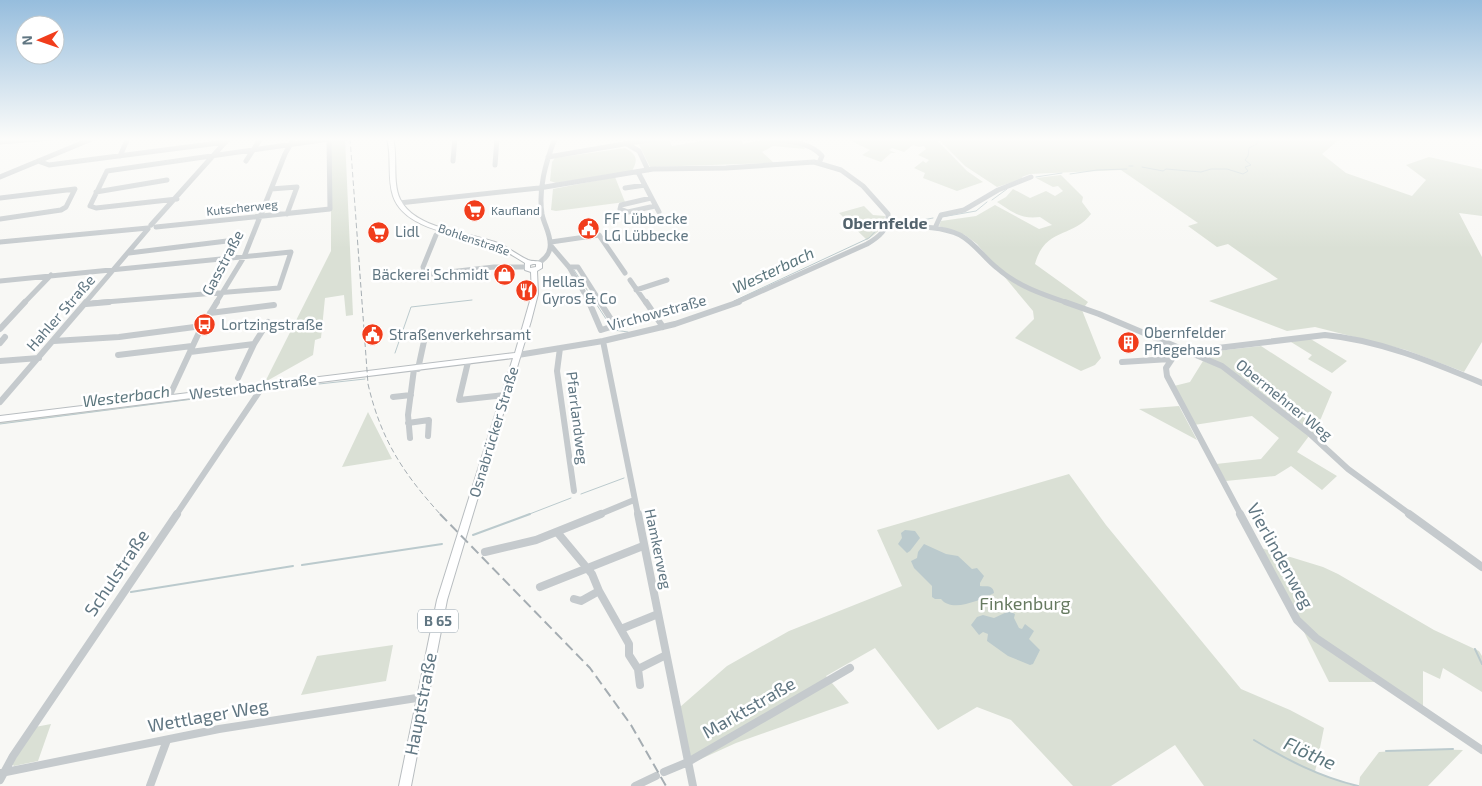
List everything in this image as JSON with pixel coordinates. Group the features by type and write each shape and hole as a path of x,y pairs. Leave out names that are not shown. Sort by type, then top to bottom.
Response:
{"main road":[{"path":"394,175 394,190 399,203"},
{"name":"Bohlenstraße","path":"399,203 406,211 422,221 500,247 527,265 528,270 534,270"},
{"path":"527,265 539,263 540,266 534,270"},
{"name":"Osnabrücker Straße","path":"462,535 535,294 534,270"},
{"name":"Westerbachstraße","path":"0,419 518,355"},
{"name":"Hauptstraße","path":"405,786 442,600 462,535"}],"street":[{"path":"105,175 90,205 94,208 176,199"},
{"name":"Hahler Straße","path":"0,402 198,175"},
{"name":"Gasstraße","path":"169,397 202,326 244,257 277,175"},
{"name":"Kutscherweg","path":"0,242 330,209 330,175"},
{"path":"539,263 548,255 551,244 542,215 545,175"},
{"path":"399,203 543,188 622,175"},
{"path":"639,175 658,212"},
{"path":"848,175 863,186 886,212 889,220 888,226"},
{"path":"936,228 941,215 964,210 998,190 1031,177"},
{"path":"96,192 168,180"},
{"path":"625,188 645,185"},
{"path":"271,189 297,187 287,214"},
{"path":"0,198 75,189 66,208 0,220"},
{"path":"651,198 627,202 621,205 620,209 628,212 655,206"},
{"name":"Obermehner Weg","path":"888,226 936,228 959,235 972,243 996,268 1013,281 1053,298 1099,314 1222,366 1310,434 1348,469 1482,568"},
{"name":"Virchowstraße","path":"518,355 603,341 664,327 748,299 867,244 880,237 888,226"},
{"path":"436,235 432,238 423,268 424,271 431,274 527,265"},
{"path":"551,244 599,235 625,273"},
{"path":"129,253 227,241"},
{"path":"551,244 556,248 596,313 601,330 614,326 578,267 568,267"},
{"path":"0,281 115,269 148,268 291,252 279,288 86,304"},
{"path":"0,328 51,275"},
{"path":"630,280 664,327"},
{"path":"636,290 667,280"},
{"path":"210,313 274,305"},
{"path":"238,378 254,344 268,322"},
{"path":"54,341 119,337 202,326"},
{"path":"410,438 408,423 411,395 426,332"},
{"path":"1122,362 1170,359 1176,353 1185,351 1325,335 1349,336 1434,362 1482,383"},
{"path":"0,344 5,337"},
{"name":"Hamkerweg","path":"603,341 693,786"},
{"path":"118,355 254,344"},
{"name":"Pfarrlandweg","path":"560,348 557,371 574,491"},
{"path":"0,361 39,358"},
{"name":"Vierlindenweg","path":"1170,359 1166,368 1167,376 1297,620 1316,638 1482,750"},
{"path":"468,362 458,403 505,395"},
{"name":"Schulstraße","path":"1,776 263,386"},
{"path":"393,398 411,395"},
{"path":"408,423 429,420 428,436"},
{"path":"485,552 536,540 634,500"},
{"path":"557,532 588,569 597,584 599,591 629,644 629,655 638,669 640,685"},
{"path":"540,587 643,546"},
{"path":"574,599 581,601 599,591"},
{"path":"621,630 658,614"},
{"path":"638,669 666,655"},
{"name":"Marktstraße","path":"635,786 688,762 850,668"},
{"name":"Wettlager Weg","path":"1,776 219,729 423,696"},
{"path":"150,786 167,740"}],"green space":[{"path":"331,175 347,175 353,315 346,316 344,295 325,298 321,338 315,340 313,355 265,382 331,251"},
{"path":"551,175 609,175 556,183 550,181"},
{"path":"924,175 972,175 983,182 957,191 923,178"},
{"path":"978,175 1028,175 1022,177 1023,179 997,187"},
{"path":"1061,175 1083,197 1082,202 1091,214 1084,222 1052,238 1045,244 1035,264 1088,302 1082,310 1101,358 1095,365 1081,371 1015,338 1034,319 1033,311 977,244 965,235 939,226 941,221 976,216 995,205 1039,229 1052,225 1040,217 1027,217 1017,214 997,202 1006,197 1013,189 1030,198 1046,191 1055,196 1063,191 1058,186 1053,187 1036,178"},
{"path":"1128,175 1351,175 1412,196 1426,180 1419,175 1482,175 1482,216 1459,213 1482,257 1482,342 1464,372 1406,350 1315,327 1287,331 1209,301 1278,279 1228,244 1217,247 1188,226 1198,223"},
{"path":"615,177 625,202 556,211 551,210 553,189"},
{"path":"864,206 873,215 885,216 879,230 867,240 839,213"},
{"path":"1309,338 1347,361 1332,373 1308,359 1312,355 1291,342"},
{"path":"1261,346 1332,392 1314,435 1223,365 1199,353"},
{"path":"1203,361 1220,367 1309,436 1297,452 1337,476 1322,490 1291,466 1275,476 1226,481 1216,464 1261,459 1279,438 1252,416 1194,425 1174,386 1190,382"},
{"path":"257,388 257,391 0,424 0,421"},
{"path":"1179,406 1197,440 1139,409"},
{"path":"368,412 392,459 342,467"},
{"name":"Finkenburg","path":"1069,474 1106,525 1241,689 1290,710 1324,728 1315,772 1351,785 1359,785 1360,777 1379,752 1424,749 1463,750 1428,786 1204,786 1175,745 1111,786 1073,786 1011,720 977,707 938,730 875,648 826,676 849,703 736,743 692,763 680,707 727,666 789,631 902,586 877,530"},
{"path":"1261,548 1323,567 1338,574 1434,630 1479,651 1482,656 1482,692 1443,668 1440,679 1423,671 1423,707 1318,637 1300,619"},
{"path":"1302,628 1377,682 1329,682"},
{"path":"393,645 386,681 301,695 317,656"},
{"path":"51,724 38,761 14,766 12,764 35,727"}],"shaded area":[{"path":"905,530 915,531 920,538 907,553 898,544 902,538 901,533"},
{"path":"924,544 946,554 958,556 972,569 977,568 984,576 980,586 992,588 994,593 974,602 959,605 952,605 932,597 932,586 914,568 911,561 917,558 918,552"},
{"path":"1009,611 1015,614 1014,618 1019,628 1022,629 1025,624 1034,631 1029,639 1040,650 1033,664 1030,665 1008,656 987,641 988,634 983,632 979,635 971,625 977,617 983,615 994,618"}],"waterway":[{"name":"Westerbach","path":"1036,177 1051,175"},
{"name":"Westerbach","path":"992,200 1007,189"},
{"name":"Westerbach","path":"942,217 976,211 987,202"},
{"name":"Westerbach","path":"902,224 933,218"},
{"name":"Westerbach","path":"734,301 869,238 883,223"},
{"name":"Westerbach","path":"574,270 610,325"},
{"name":"Westerbach","path":"395,353 411,307 472,300"},
{"name":"Westerbach","path":"614,330 628,332"},
{"name":"Westerbach","path":"264,390 365,379"},
{"name":"Westerbach","path":"0,424 255,391"},
{"path":"581,494 624,478"},
{"path":"527,515 571,498"},
{"path":"473,535 530,514"},
{"path":"302,565 442,544"},
{"path":"131,592 293,566"},
{"name":"Flöthe","path":"1475,649 1482,664"},
{"name":"Flöthe","path":"1254,740 1304,767 1330,778 1358,786"},
{"name":"Flöthe","path":"1386,751 1453,749"}],"railway":[{"path":"353,175 368,384 373,404 395,455 415,485 441,515"},
{"path":"440,514 590,668 631,725 666,786"}],"place":[{"name":"Kaufland","path":"475,211"},
{"name":"FF Lübbecke LG Lübbecke","path":"588,228"},
{"name":"Lidl","path":"379,232"},
{"name":"Bäckerei Schmidt","path":"505,275"},
{"name":"Hellas Gyros & Co","path":"526,291"},
{"name":"Lortzingstraße","path":"205,325"},
{"name":"Straßenverkehrsamt","path":"373,335"},
{"name":"Obernfelder Pflegehaus","path":"1128,342"}],"district":[{"name":"Obernfelde","path":"885,223"}]}
